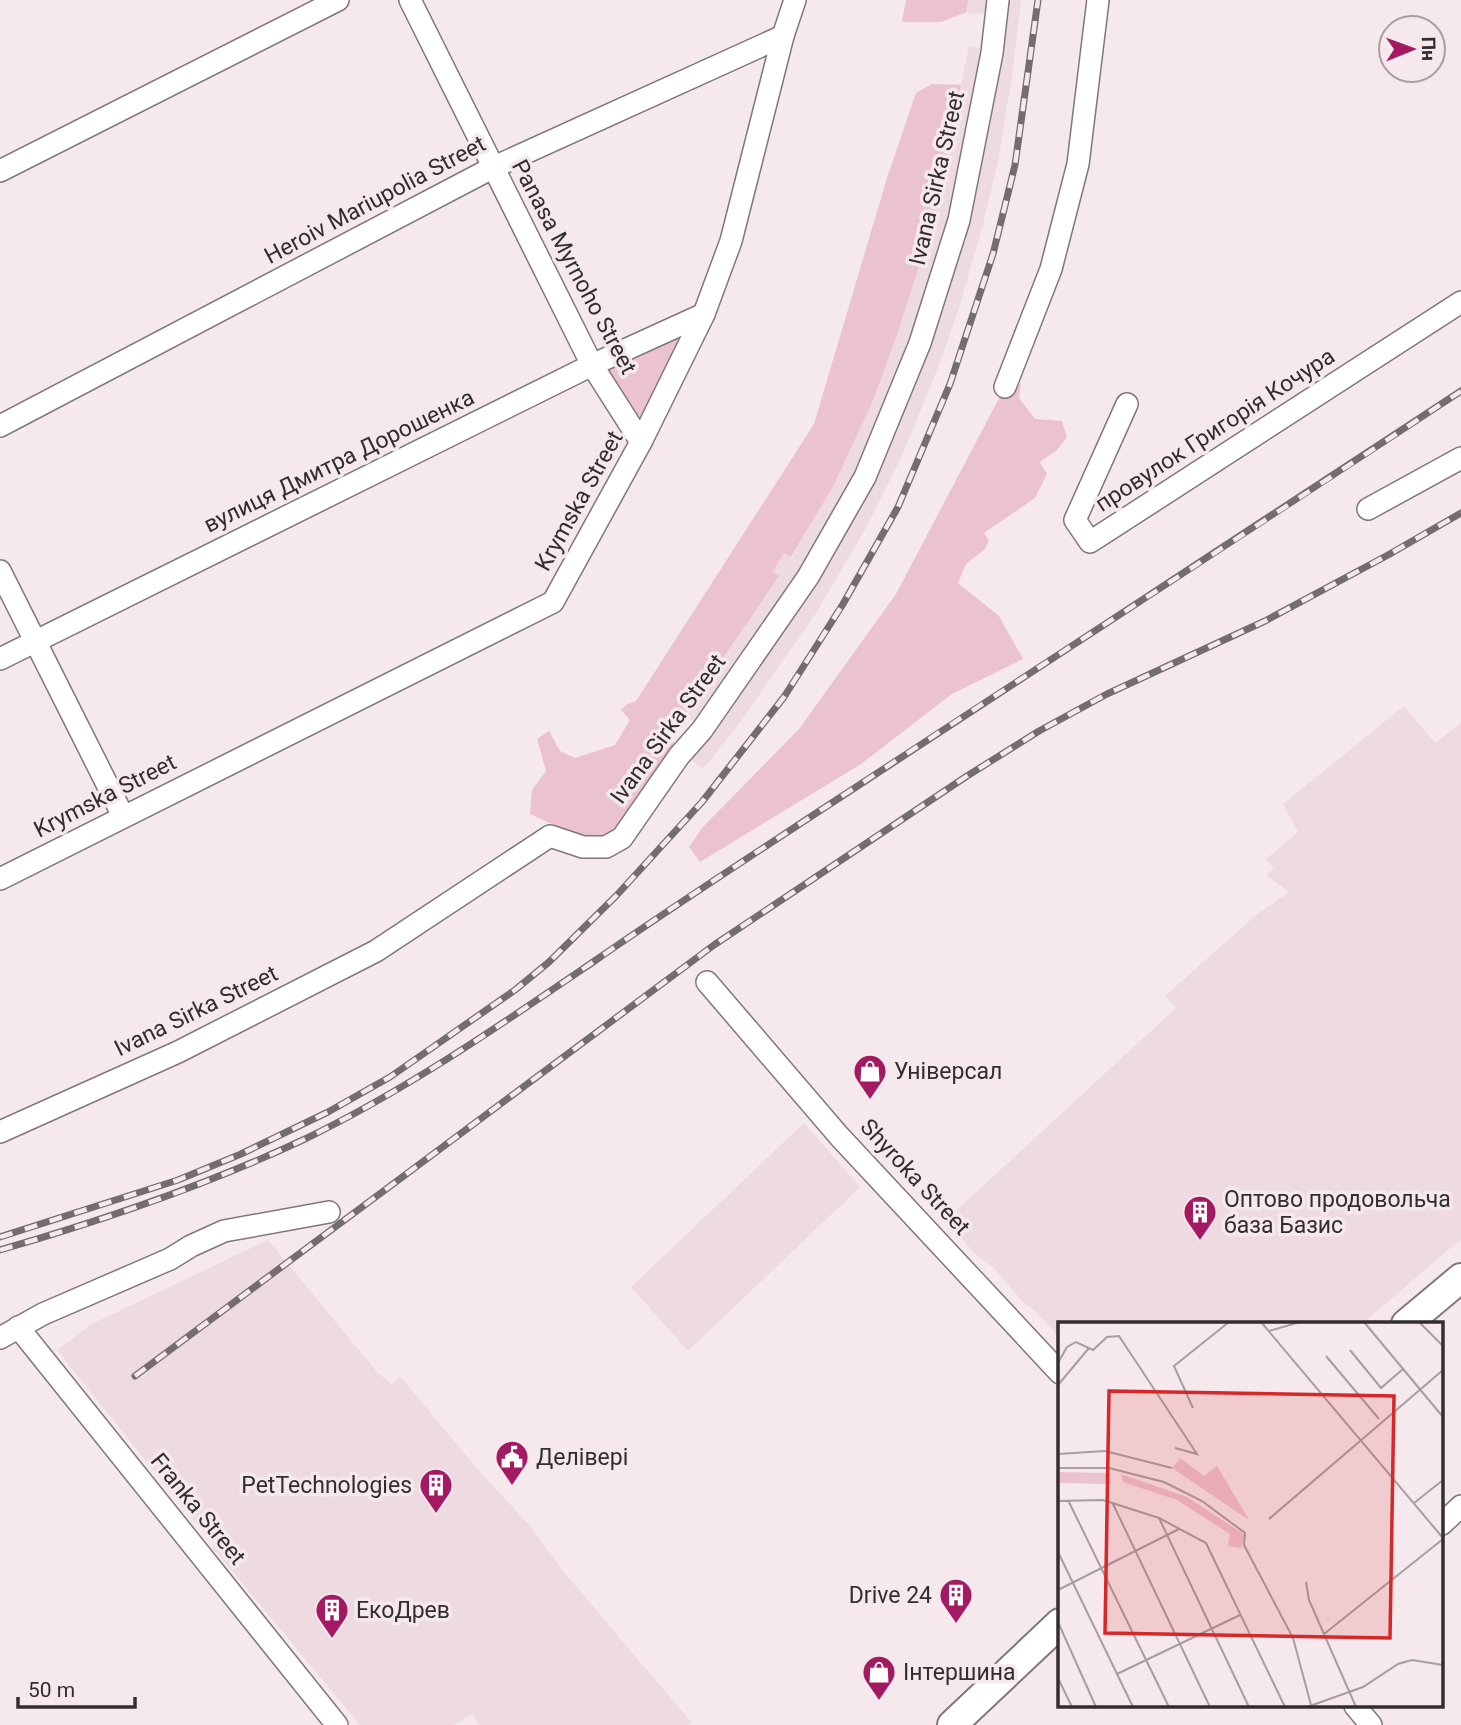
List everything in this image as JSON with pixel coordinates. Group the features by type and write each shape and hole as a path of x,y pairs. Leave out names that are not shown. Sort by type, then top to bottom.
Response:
{"main road":[{"path":"1408,1322 1461,1278"},
{"path":"952,1725 1058,1625"}],"street":[{"path":"0,171 338,0"},
{"name":"Panasa Myrnoho Street","path":"410,0 592,365 641,442"},
{"name":"Krymska Street","path":"0,879 553,602 641,442 704,314 731,242 782,36 795,0"},
{"name":"Ivana Sirka Street","path":"0,1132 178,1052 376,951 550,836 583,847 606,846 622,838 679,755 702,730 808,577 865,477 920,343 959,220 992,53 998,0"},
{"path":"1005,387 1051,269 1078,164 1098,0"},
{"name":"Heroiv Mariupolia Street","path":"0,426 492,168 782,36"},
{"name":"провулок Григорія Кочура","path":"1127,404 1075,520 1090,542 1461,302"},
{"name":"вулиця Дмитра Дорошенка","path":"0,659 592,365 704,314"},
{"path":"1368,509 1461,458"},
{"path":"0,571 123,816"},
{"name":"Shyroka Street","path":"707,982 839,1136 1058,1371"},
{"path":"0,1338 43,1314 170,1259 191,1245 224,1231 329,1212"},
{"name":"Franka Street","path":"18,1327 337,1725"},
{"path":"1444,1522 1461,1506"},
{"path":"1357,1708 1371,1725"}],"shaded area":[{"path":"906,0 968,0 967,12 941,22 902,22"},
{"path":"968,0 989,0 988,13 968,14"},
{"path":"1005,0 1021,0 998,162 959,308 939,365 902,456 866,528 816,613 736,728 703,769 688,758 724,716 922,356"},
{"path":"969,46 987,50 951,222 923,316 860,474 806,568 697,724 684,715 778,577 773,572 784,553 792,557 833,487 872,403 933,222"},
{"path":"932,84 961,85 933,222 872,403 833,487 791,557 784,553 773,572 779,576 684,715 673,713 665,717 669,725 664,732 674,743 664,758 664,771 626,822 609,836 587,840 530,814 532,790 546,771 537,739 549,731 560,751 575,758 615,745 630,720 621,710 636,701 814,424 887,178 916,93"},
{"path":"684,331 641,429 592,377"},
{"path":"1021,385 1019,398 1035,419 1062,421 1067,437 1057,450 1040,462 1047,474 1035,498 984,533 989,541 984,550 966,564 958,583 999,616 1023,659 952,694 861,764 700,862 689,847 702,828 799,729 896,594 1005,387"},
{"path":"1404,706 1435,743 1461,723 1461,1239 1364,1322 1058,1322 1058,1336 1025,1304 993,1267 976,1255 946,1220 1176,1008 1165,996 1255,916 1289,892 1266,875 1274,868 1266,859 1298,832 1283,804"},
{"path":"804,1123 860,1187 688,1351 631,1287"},
{"path":"268,1240 377,1372 392,1385 400,1376 473,1464 531,1527 563,1571 691,1722 688,1725 480,1725 472,1714 454,1725 360,1725 213,1548 216,1532 202,1529 196,1523 57,1350 92,1324"}],"railway":[{"path":"0,1237 178,1180 241,1154 328,1112 390,1077 515,990 549,962 616,896 702,802 784,697 843,604 898,507 950,384 993,254 1015,165 1038,0"},
{"path":"0,1250 116,1214 231,1172 305,1139 381,1099 490,1032 738,864 1461,391"},
{"path":"135,1376 714,945 967,776 1039,731 1107,694 1265,621 1461,513"}],"place":[{"name":"Універсал","path":"870,1101"},
{"name":"Оптово продовольча база Базис","path":"1200,1242"},
{"name":"Делівері","path":"512,1487"},
{"name":"PetTechnologies","path":"436,1515"},
{"name":"Drive 24","path":"956,1625"},
{"name":"ЕкоДрев","path":"332,1640"},
{"name":"Інтершина","path":"879,1702"}]}
